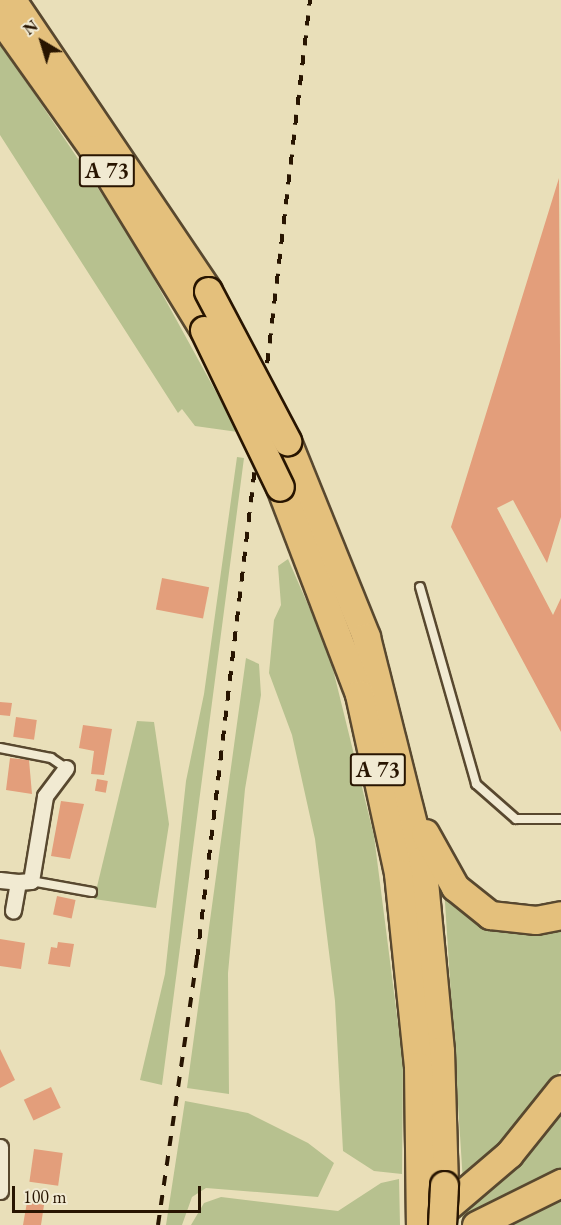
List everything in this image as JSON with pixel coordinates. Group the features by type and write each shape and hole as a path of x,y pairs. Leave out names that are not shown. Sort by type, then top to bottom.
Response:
{"highway":[{"name":"A 73","path":"12,0 208,291 287,441 366,637 408,796 433,957 432,1190 420,1225"},
{"name":"A 73","path":"0,18 93,149 204,330 280,487 355,684 380,777 410,964 432,1190 442,1225"},
{"path":"408,796 435,856 470,902 510,920 561,915"},
{"path":"426,1225 509,1154 561,1089"},
{"path":"477,1225 561,1183"}],"street":[{"path":"13,911 24,881 45,796 66,768"},
{"path":"0,880 24,881"},
{"path":"0,1148 0,1191"}],"lane":[{"path":"420,587 476,784 516,819 561,819"},
{"path":"0,748 51,758 66,768"},
{"path":"24,881 92,892"}],"green space":[{"path":"0,43 132,239 238,432 195,426 182,409 178,413 0,135"},
{"path":"237,457 244,458 162,1085 140,1080 165,974 186,781 204,694"},
{"path":"288,559 329,653 374,836 403,1063 402,1174 374,1171 343,1151 335,1001 315,839 292,735 269,673 274,620 281,605 278,566"},
{"path":"246,658 259,664 261,695 245,789 228,973 229,1094 187,1088"},
{"path":"137,721 154,722 169,824 156,908 94,899"},
{"path":"444,887 561,923 561,1070 539,1104 463,1182"},
{"path":"185,1101 248,1113 308,1143 334,1163 318,1197 206,1188 192,1197 182,1225 166,1225"},
{"path":"561,1104 561,1174 463,1222 461,1208"},
{"path":"399,1179 400,1225 191,1225 204,1203 221,1197 338,1211 381,1183"},
{"path":"561,1187 561,1225 487,1225"}],"building":[{"path":"559,178 561,517 547,563 513,500 497,508 553,615 561,598 561,732 451,527"},
{"path":"162,578 209,587 203,619 156,609"},
{"path":"0,702 12,703 10,716 0,715"},
{"path":"16,717 37,720 34,740 13,737"},
{"path":"83,725 112,729 104,775 91,774 94,751 79,748"},
{"path":"10,758 29,760 32,794 6,790"},
{"path":"97,779 108,781 106,793 95,791"},
{"path":"61,801 84,804 70,859 51,856"},
{"path":"57,896 76,900 72,919 53,915"},
{"path":"0,939 25,943 21,969 0,966"},
{"path":"58,942 74,944 70,967 48,964 51,947 57,948"},
{"path":"0,1049 15,1080 0,1088"},
{"path":"51,1087 61,1108 34,1121 24,1100"},
{"path":"34,1149 63,1153 58,1186 29,1182"},
{"path":"27,1202 44,1205 41,1225 23,1225"}],"railway":[{"path":"158,1225 197,959 310,0"}]}
